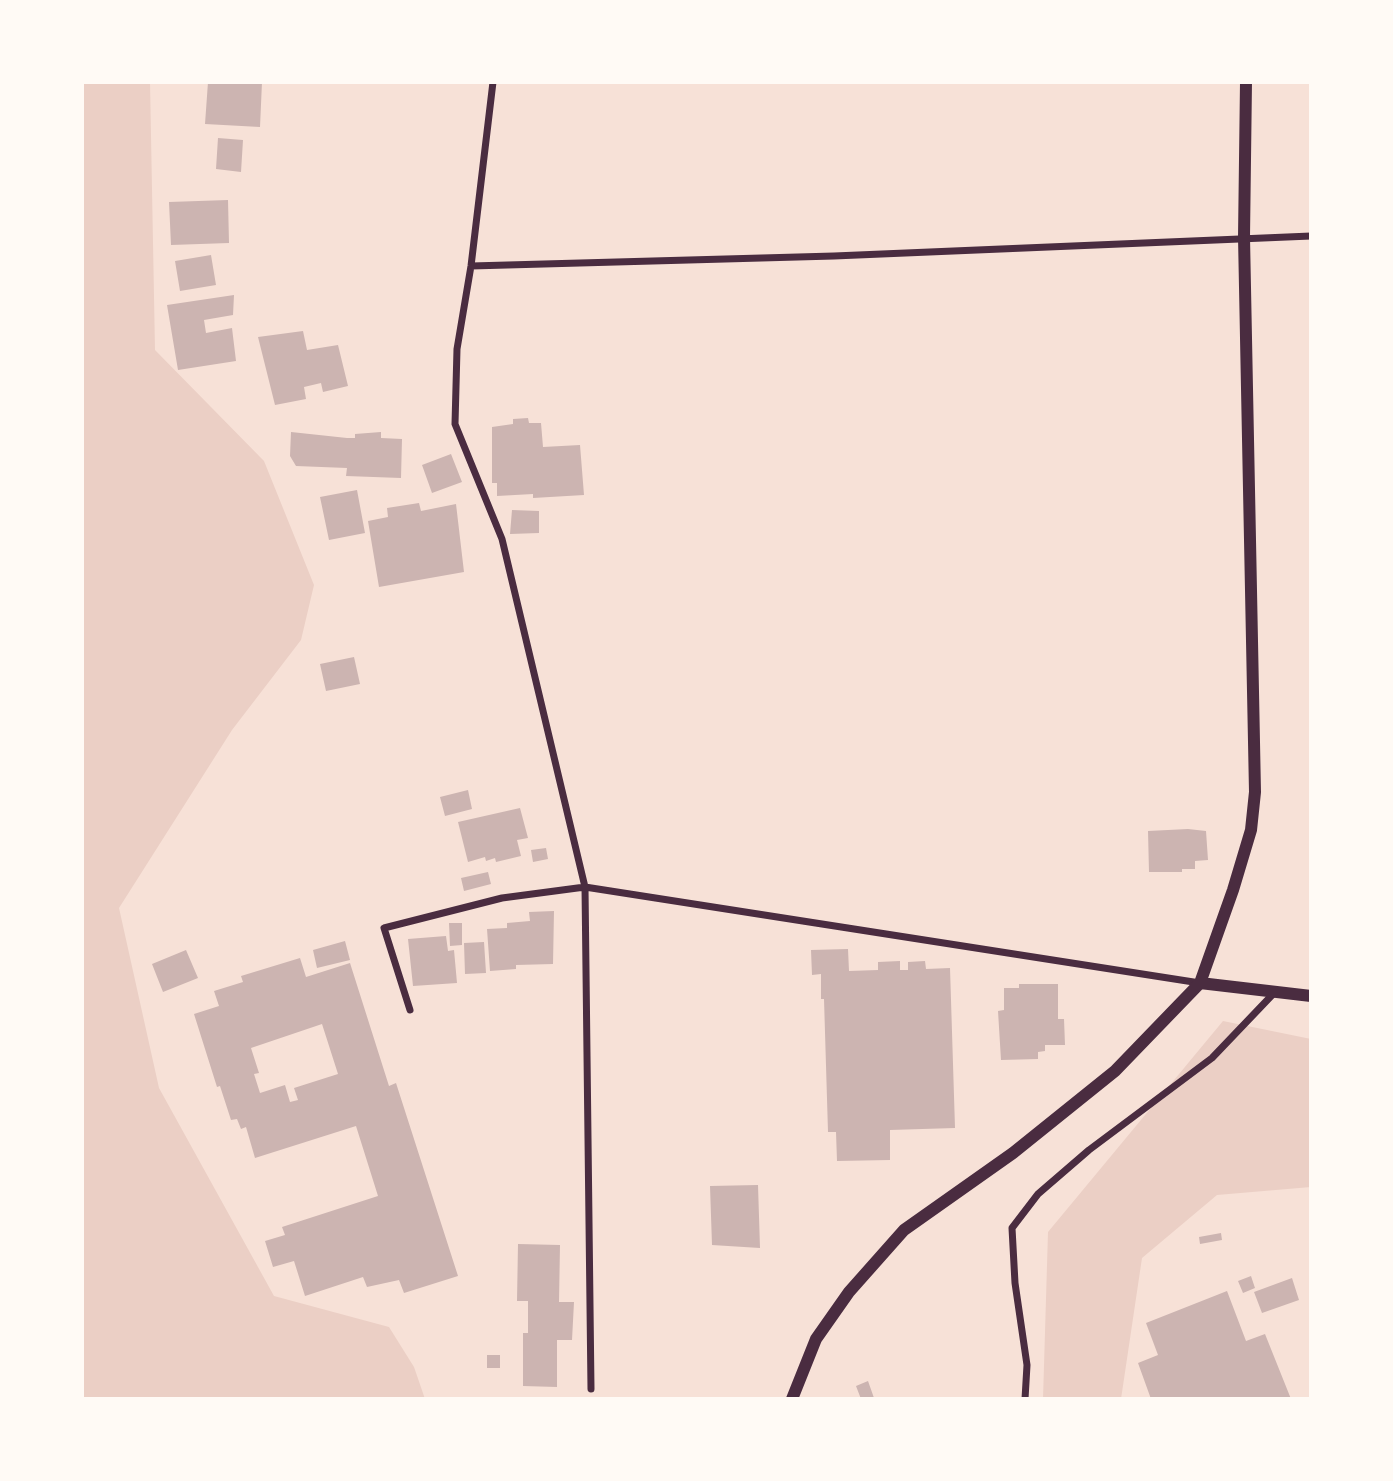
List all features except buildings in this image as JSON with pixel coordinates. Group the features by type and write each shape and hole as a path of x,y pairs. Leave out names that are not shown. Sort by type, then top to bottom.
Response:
{"street":[{"path":"493,82 471,266 457,349 455,425 502,539 585,887 592,1389"},
{"path":"792,1399 816,1339 849,1292 904,1230 1013,1153 1115,1071 1200,983 1244,854 1255,792 1244,237 1246,82"},
{"path":"471,266 820,256 1311,236"},
{"path":"410,1010 384,928 502,898 585,887 1200,983 1311,996"},
{"path":"1025,1399 1027,1365 1015,1283 1012,1228 1038,1194 1089,1150 1212,1058 1275,991"}],"shaded area":[{"path":"82,82 150,82 155,350 264,461 314,585 301,640 232,730 119,908 159,1088 274,1296 389,1327 414,1367 425,1399 82,1399"},
{"path":"1223,1021 1311,1039 1311,1187 1217,1195 1142,1258 1121,1399 1043,1399 1048,1232"}]}
